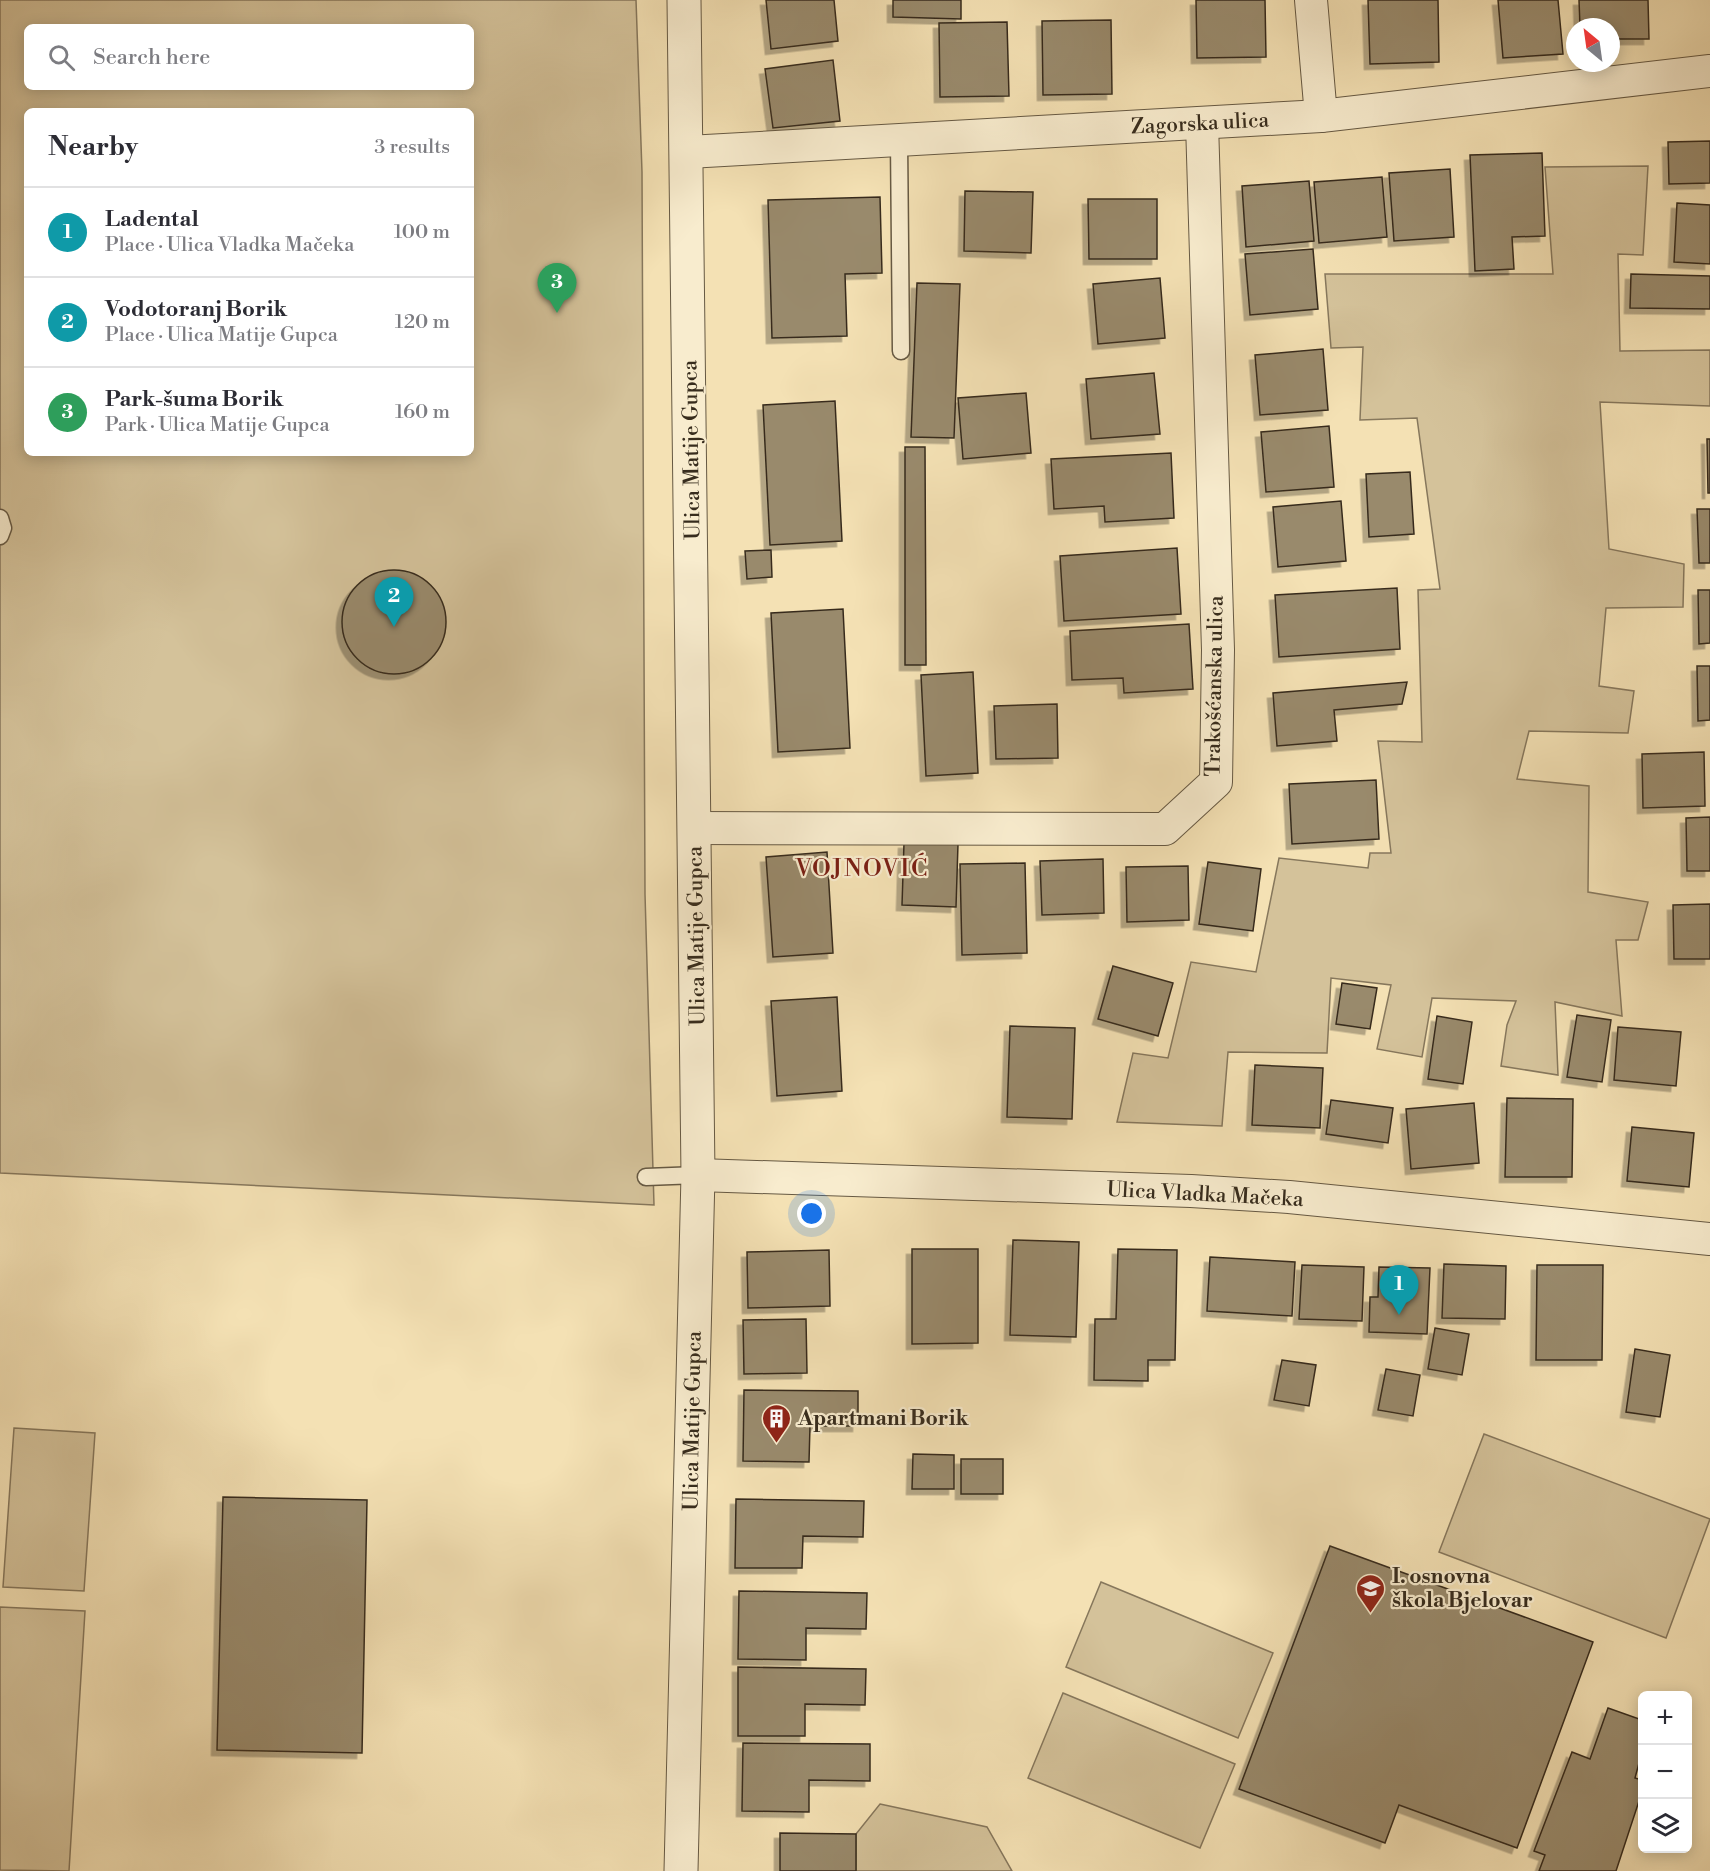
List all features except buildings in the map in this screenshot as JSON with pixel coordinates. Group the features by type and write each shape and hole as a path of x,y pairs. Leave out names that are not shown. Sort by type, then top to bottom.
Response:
{"street":[{"name":"Ulica Matije Gupca","path":"681,1871 698,1175 688,152 684,0"},
{"path":"1311,0 1321,116"},
{"name":"Zagorska ulica","path":"688,152 1321,116 1710,71"},
{"name":"Trakošćanska ulica","path":"694,828 1165,829 1216,782 1218,650 1202,123"},
{"name":"Ulica Vladka Mačeka","path":"698,1175 1278,1197 1710,1239"}],"lane":[{"path":"899,140 901,351"},
{"path":"0,518 3,528 0,536"},
{"path":"646,1177 698,1175"}],"shaded area":[{"path":"0,0 636,0 642,172 645,894 654,1205 0,1173"},
{"path":"1648,166 1643,255 1618,254 1620,351 1710,350 1710,406 1600,402 1609,549 1684,564 1683,607 1606,608 1599,686 1634,691 1628,733 1529,731 1517,779 1589,786 1588,892 1648,902 1638,940 1616,940 1622,1016 1555,1002 1558,1075 1501,1066 1507,1025 1516,1001 1432,998 1422,1057 1377,1049 1391,985 1331,978 1327,1053 1228,1052 1222,1126 1117,1122 1133,1053 1168,1058 1191,962 1256,972 1279,858 1368,868 1370,853 1391,853 1378,741 1422,742 1418,590 1440,589 1417,418 1360,420 1363,347 1331,348 1325,274 1553,274 1545,167"},
{"path":"14,1428 95,1433 84,1591 3,1587"},
{"path":"1484,1434 1710,1519 1666,1638 1439,1552"},
{"path":"1101,1582 1273,1653 1238,1738 1066,1667"},
{"path":"0,1607 85,1611 69,1871 0,1870"},
{"path":"1063,1693 1235,1764 1200,1848 1028,1778"},
{"path":"880,1804 987,1827 1012,1871 856,1871 856,1834"}],"place":[{"name":"Park-šuma Borik","path":"557,313"},
{"name":"Vodotoranj Borik","path":"394,627"},
{"name":"Ladental","path":"1399,1315"},
{"name":"Apartmani Borik","path":"777,1444"},
{"name":"I. osnovna škola Bjelovar","path":"1371,1614"}],"district":[{"name":"VOJNOVIĆ","path":"862,868"}]}
